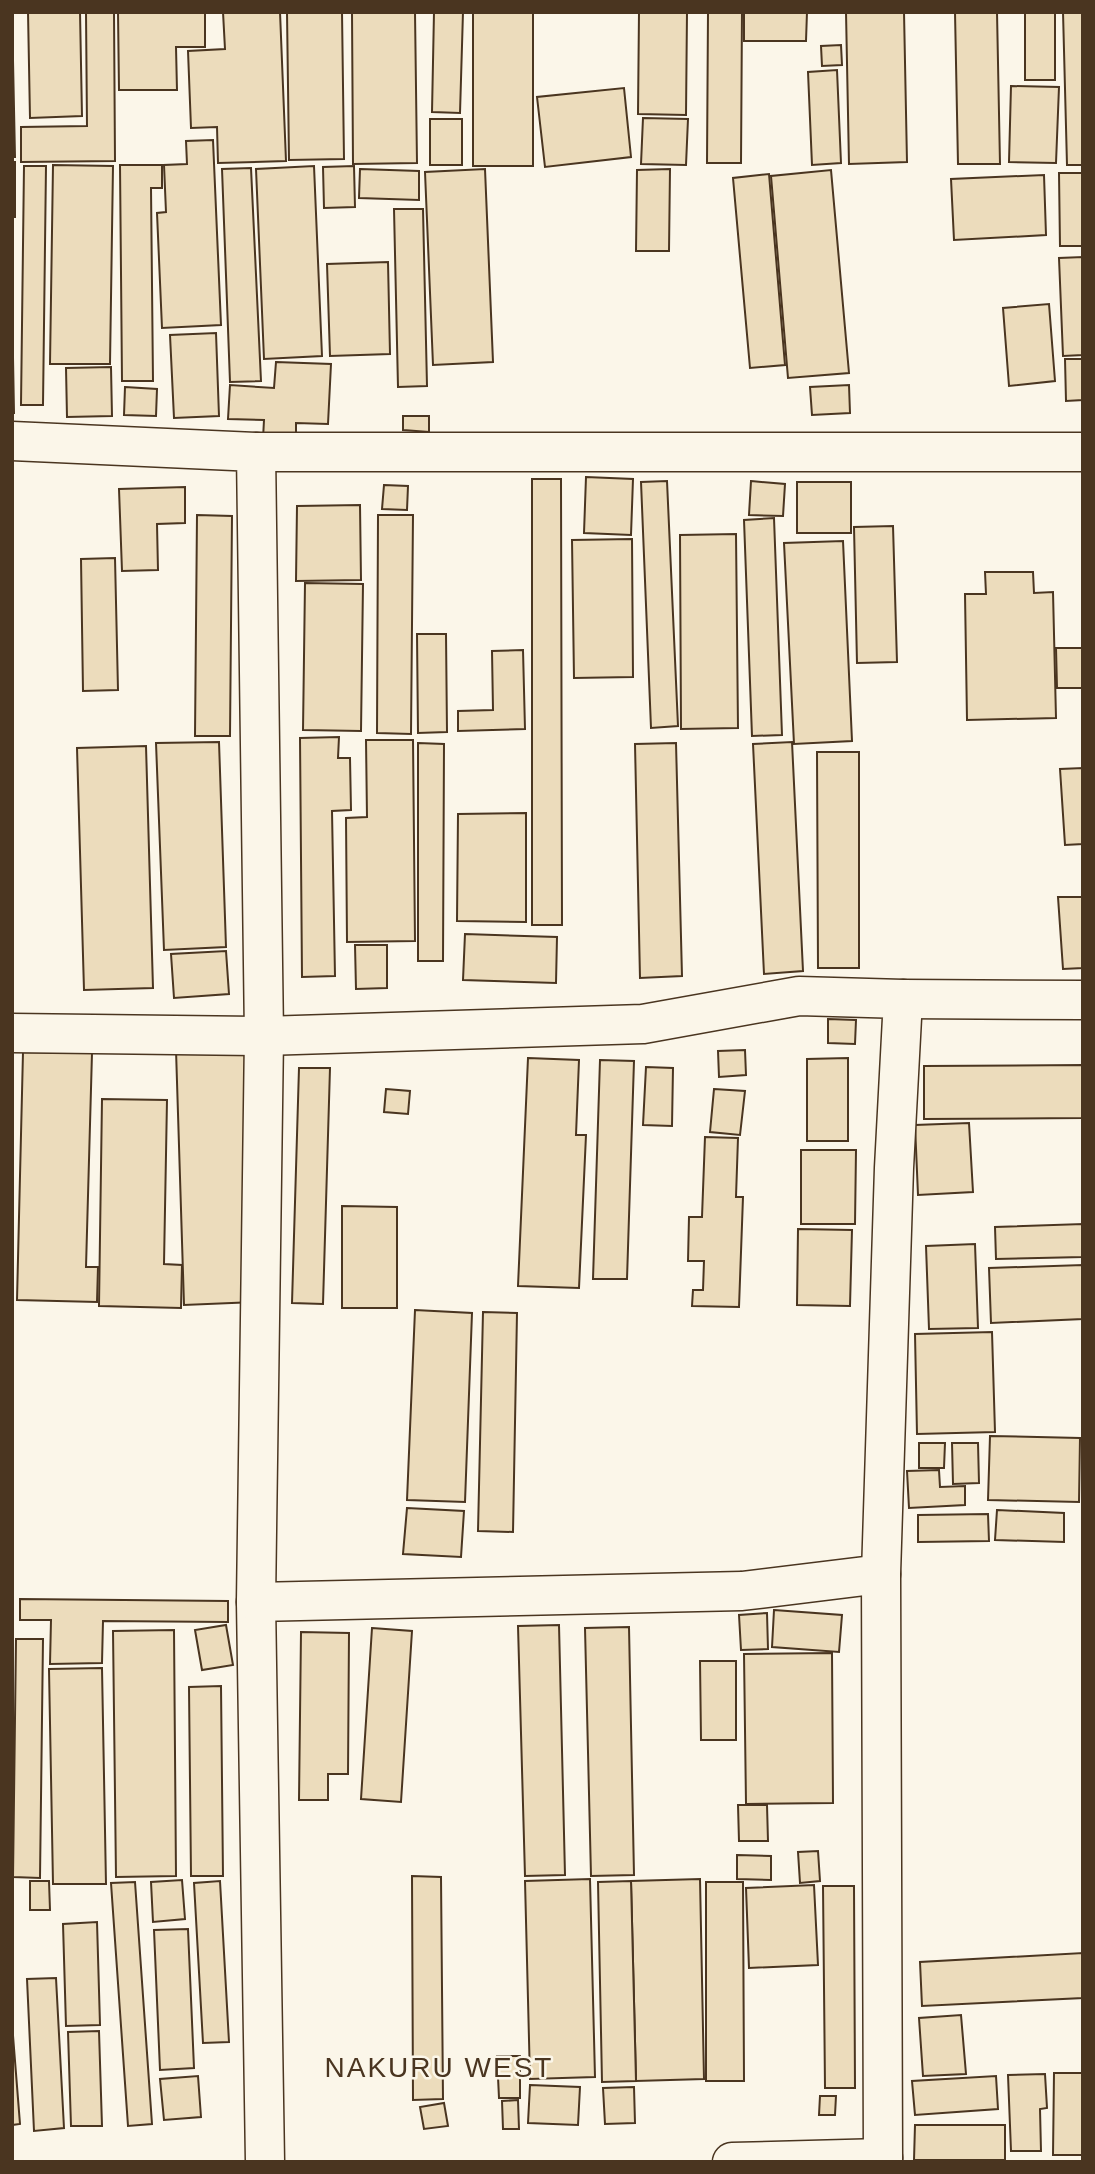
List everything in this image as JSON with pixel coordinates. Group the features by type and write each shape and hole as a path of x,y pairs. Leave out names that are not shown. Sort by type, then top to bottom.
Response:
{"street":[{"path":"12,441 256,452 1083,452"},
{"path":"256,452 264,1036 256,1602 265,2162"},
{"path":"12,1033 264,1036 643,1024 799,996 1083,1000"},
{"path":"732,2162 883,2160 881,1574 894,1168 903,999"},
{"path":"256,1602 742,1591 881,1574"}],"building":[{"path":"12,12 15,157 12,157"},
{"path":"28,12 80,12 82,116 30,118"},
{"path":"86,12 114,12 115,161 21,162 21,127 87,126"},
{"path":"118,12 205,12 205,47 176,47 177,90 119,90"},
{"path":"223,12 280,12 286,161 218,163 217,127 191,128 188,51 225,49"},
{"path":"287,12 342,12 344,159 289,160"},
{"path":"352,12 415,12 417,163 353,164"},
{"path":"434,12 463,12 460,113 432,112"},
{"path":"473,12 533,12 533,166 473,166"},
{"path":"639,12 687,12 686,115 638,114"},
{"path":"708,12 742,12 741,163 707,163"},
{"path":"744,12 807,12 806,41 744,41"},
{"path":"846,12 904,12 907,162 849,164"},
{"path":"955,12 997,12 1000,164 958,164"},
{"path":"1025,12 1055,12 1055,80 1025,80"},
{"path":"1063,12 1083,12 1083,165 1067,165"},
{"path":"841,45 842,65 822,66 821,46"},
{"path":"837,70 841,163 812,165 808,72"},
{"path":"1011,86 1059,87 1056,163 1009,162"},
{"path":"624,88 631,157 545,167 537,97"},
{"path":"643,118 688,119 686,165 641,164"},
{"path":"430,119 462,119 462,165 430,165"},
{"path":"213,140 221,325 162,328 157,213 166,212 164,165 187,164 186,141"},
{"path":"12,162 15,162 15,217 12,217"},
{"path":"53,165 113,166 110,364 50,364"},
{"path":"120,165 162,165 162,188 151,188 153,381 122,381"},
{"path":"24,166 46,166 43,405 21,405"},
{"path":"314,166 322,356 264,359 256,169"},
{"path":"354,166 355,207 324,208 323,167"},
{"path":"251,168 261,381 230,382 222,169"},
{"path":"360,169 419,171 419,200 359,198"},
{"path":"485,169 493,362 433,365 425,172"},
{"path":"670,169 669,251 636,251 637,170"},
{"path":"831,170 849,373 788,378 771,176"},
{"path":"1059,173 1083,173 1083,246 1060,246"},
{"path":"769,174 785,365 750,368 733,178"},
{"path":"1044,175 1046,235 954,240 951,179"},
{"path":"394,209 423,209 427,386 398,387"},
{"path":"1083,257 1083,355 1063,356 1059,258"},
{"path":"388,262 390,354 330,356 327,264"},
{"path":"12,302 14,413 12,413"},
{"path":"1049,304 1055,381 1009,386 1003,308"},
{"path":"216,333 219,416 174,418 170,335"},
{"path":"1065,359 1083,359 1083,400 1066,401"},
{"path":"276,362 331,364 328,424 296,423 296,440 263,439 264,420 228,419 230,385 274,388"},
{"path":"111,367 112,416 67,417 66,368"},
{"path":"849,385 850,413 812,415 810,387"},
{"path":"125,387 157,389 156,416 124,415"},
{"path":"403,416 429,416 429,432 403,430"},
{"path":"586,477 633,479 631,535 584,533"},
{"path":"532,479 561,479 562,925 532,925"},
{"path":"667,481 678,726 651,728 641,482"},
{"path":"751,481 785,484 783,516 749,515"},
{"path":"797,482 851,482 851,533 797,533"},
{"path":"384,485 408,486 407,510 382,509"},
{"path":"185,487 185,523 157,524 158,570 122,571 119,489"},
{"path":"360,505 361,580 296,581 297,506"},
{"path":"197,515 232,516 230,736 195,736"},
{"path":"378,515 413,515 411,734 377,733"},
{"path":"774,518 782,735 752,736 744,520"},
{"path":"893,526 897,662 857,663 854,527"},
{"path":"736,534 738,728 681,729 680,535"},
{"path":"632,539 633,677 574,678 572,540"},
{"path":"843,541 852,741 794,744 784,543"},
{"path":"115,558 118,690 83,691 81,559"},
{"path":"985,572 1033,572 1034,593 1053,592 1056,718 967,720 965,594 986,594"},
{"path":"305,583 363,584 361,731 303,730"},
{"path":"417,634 446,634 447,732 418,733"},
{"path":"1056,648 1083,648 1083,688 1057,688"},
{"path":"523,650 525,729 458,731 458,711 493,710 492,651"},
{"path":"339,737 338,758 350,758 351,810 332,811 335,976 302,977 300,738"},
{"path":"366,740 413,740 415,941 347,942 346,818 367,817"},
{"path":"219,742 226,947 164,950 156,743"},
{"path":"792,742 803,971 764,974 753,744"},
{"path":"418,743 444,744 443,961 418,961"},
{"path":"676,743 682,976 640,978 635,744"},
{"path":"146,746 153,988 84,990 77,748"},
{"path":"817,752 859,752 859,968 818,968"},
{"path":"1083,768 1083,844 1065,845 1060,769"},
{"path":"526,813 526,922 457,921 458,814"},
{"path":"1058,897 1083,897 1083,968 1063,969"},
{"path":"465,934 557,937 556,983 463,980"},
{"path":"355,945 387,945 387,988 356,989"},
{"path":"226,951 229,994 174,998 171,954"},
{"path":"828,1019 856,1020 855,1044 828,1043"},
{"path":"248,1048 255,1302 184,1305 176,1050"},
{"path":"745,1050 746,1075 719,1077 718,1051"},
{"path":"23,1052 92,1053 86,1267 98,1267 97,1302 17,1300"},
{"path":"528,1058 579,1060 576,1135 586,1135 579,1288 518,1286"},
{"path":"848,1058 848,1141 807,1141 807,1059"},
{"path":"600,1060 634,1061 627,1279 593,1279"},
{"path":"1083,1065 1083,1118 924,1119 924,1066"},
{"path":"646,1067 673,1068 672,1126 643,1125"},
{"path":"299,1068 330,1068 323,1304 292,1303"},
{"path":"386,1089 410,1091 408,1114 384,1112"},
{"path":"714,1089 745,1091 740,1135 710,1132"},
{"path":"102,1099 167,1100 164,1264 182,1265 181,1308 99,1306"},
{"path":"969,1123 973,1192 918,1195 915,1125"},
{"path":"705,1137 738,1138 736,1197 743,1197 739,1307 692,1306 693,1290 703,1290 704,1261 688,1261 689,1217 702,1217"},
{"path":"801,1150 856,1150 855,1224 801,1224"},
{"path":"342,1206 397,1207 397,1308 342,1308"},
{"path":"1083,1224 1083,1257 996,1259 995,1227"},
{"path":"798,1229 852,1230 850,1306 797,1305"},
{"path":"975,1244 978,1328 929,1329 926,1246"},
{"path":"1083,1265 1083,1319 991,1323 989,1268"},
{"path":"415,1310 472,1313 465,1502 407,1500"},
{"path":"483,1312 517,1313 513,1532 478,1531"},
{"path":"992,1332 995,1432 917,1434 915,1334"},
{"path":"990,1436 1080,1438 1079,1502 988,1500"},
{"path":"919,1443 945,1443 944,1468 919,1468"},
{"path":"952,1443 978,1443 979,1483 953,1484"},
{"path":"939,1470 940,1487 965,1486 965,1505 909,1508 907,1471"},
{"path":"407,1508 464,1511 461,1557 403,1554"},
{"path":"997,1510 1064,1513 1064,1542 995,1540"},
{"path":"988,1514 989,1541 918,1542 918,1515"},
{"path":"20,1599 228,1601 228,1622 103,1621 102,1663 50,1664 51,1620 20,1620"},
{"path":"774,1610 842,1615 839,1652 772,1647"},
{"path":"767,1613 768,1649 741,1650 739,1615"},
{"path":"226,1625 233,1665 202,1670 195,1630"},
{"path":"559,1625 565,1875 525,1876 518,1626"},
{"path":"629,1627 634,1875 591,1876 585,1628"},
{"path":"372,1628 412,1631 401,1802 361,1799"},
{"path":"174,1630 176,1876 116,1877 113,1631"},
{"path":"301,1632 349,1633 348,1774 328,1774 328,1800 299,1800"},
{"path":"16,1639 43,1639 40,1878 13,1877"},
{"path":"832,1653 833,1803 746,1804 744,1654"},
{"path":"700,1661 736,1661 736,1740 701,1740"},
{"path":"102,1668 106,1884 53,1884 49,1669"},
{"path":"221,1686 223,1876 191,1876 189,1687"},
{"path":"738,1805 767,1805 768,1841 739,1841"},
{"path":"818,1851 820,1881 800,1883 798,1852"},
{"path":"737,1855 771,1856 771,1880 737,1879"},
{"path":"412,1876 441,1877 443,2099 413,2100"},
{"path":"590,1879 595,2077 530,2079 525,1881"},
{"path":"700,1879 704,2079 636,2081 631,1881"},
{"path":"182,1880 185,1919 153,1922 151,1882"},
{"path":"30,1881 49,1881 50,1910 30,1910"},
{"path":"220,1881 229,2042 203,2043 194,1883"},
{"path":"631,1881 636,2081 602,2082 598,1882"},
{"path":"135,1882 152,2124 128,2126 111,1883"},
{"path":"706,1882 743,1882 744,2081 706,2081"},
{"path":"814,1885 818,1965 749,1968 746,1888"},
{"path":"823,1886 854,1886 855,2088 825,2088"},
{"path":"97,1922 100,2025 66,2026 63,1924"},
{"path":"188,1929 194,2068 160,2070 154,1930"},
{"path":"1083,1953 1083,1998 922,2006 920,1962"},
{"path":"56,1978 64,2128 34,2131 27,1979"},
{"path":"961,2015 966,2074 923,2076 919,2018"},
{"path":"12,2023 20,2124 12,2125"},
{"path":"99,2031 102,2126 71,2126 68,2032"},
{"path":"497,2056 520,2056 520,2098 499,2098"},
{"path":"1054,2073 1083,2073 1083,2155 1053,2155"},
{"path":"1045,2074 1047,2108 1040,2109 1041,2151 1011,2151 1008,2075"},
{"path":"198,2076 201,2117 164,2120 160,2079"},
{"path":"996,2076 998,2109 915,2115 912,2081"},
{"path":"530,2085 580,2087 578,2125 528,2123"},
{"path":"634,2087 635,2123 605,2124 603,2088"},
{"path":"820,2096 836,2096 835,2115 819,2115"},
{"path":"518,2100 519,2129 503,2129 502,2101"},
{"path":"444,2103 448,2126 424,2129 420,2107"},
{"path":"915,2125 1005,2125 1005,2160 914,2160"}],"district":[{"name":"NAKURU WEST","path":"439,2067"}]}
